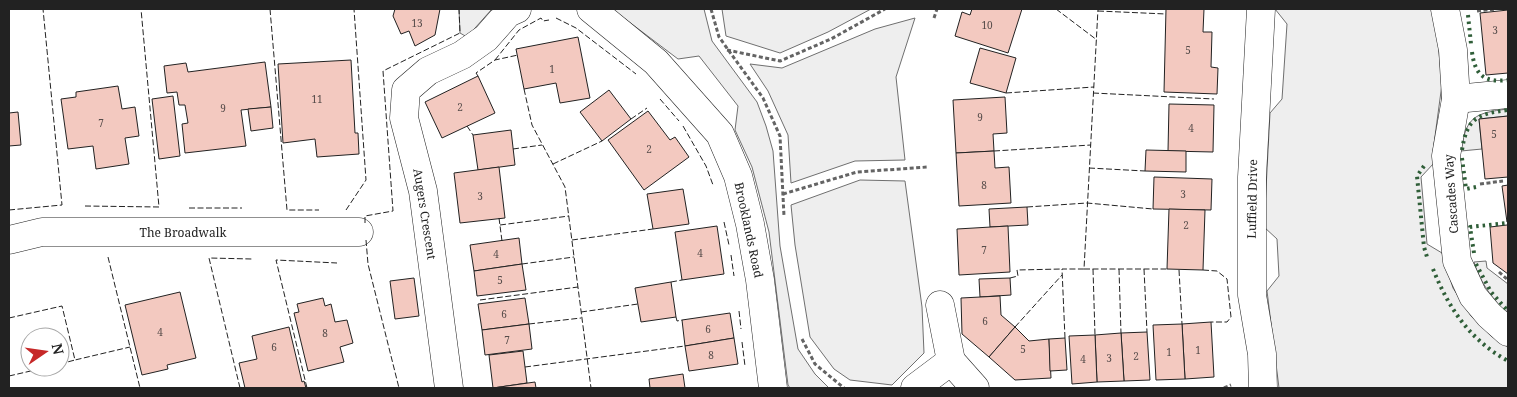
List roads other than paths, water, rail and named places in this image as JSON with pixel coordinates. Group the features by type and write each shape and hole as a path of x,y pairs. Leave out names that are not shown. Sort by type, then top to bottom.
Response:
{"street":[{"name":"Augers Crescent","path":"449,388 423,191 404,118 406,90 428,71 462,55 486,38 508,12 517,9"},
{"name":"Brooklands Road","path":"591,9 656,62 720,134 738,176 750,224 760,280 773,388"},
{"name":"Luffield Drive","path":"1261,9 1252,177 1252,294 1262,354 1263,388"},
{"name":"Cascades Way","path":"1444,9 1453,50 1456,99 1446,156 1458,261 1473,296 1489,315 1508,332"},
{"path":"1456,99 1508,94"},
{"name":"The Broadwalk","path":"9,240 42,232 359,232"},
{"path":"940,305 951,361 975,388"},
{"path":"915,388 951,361"}]}
